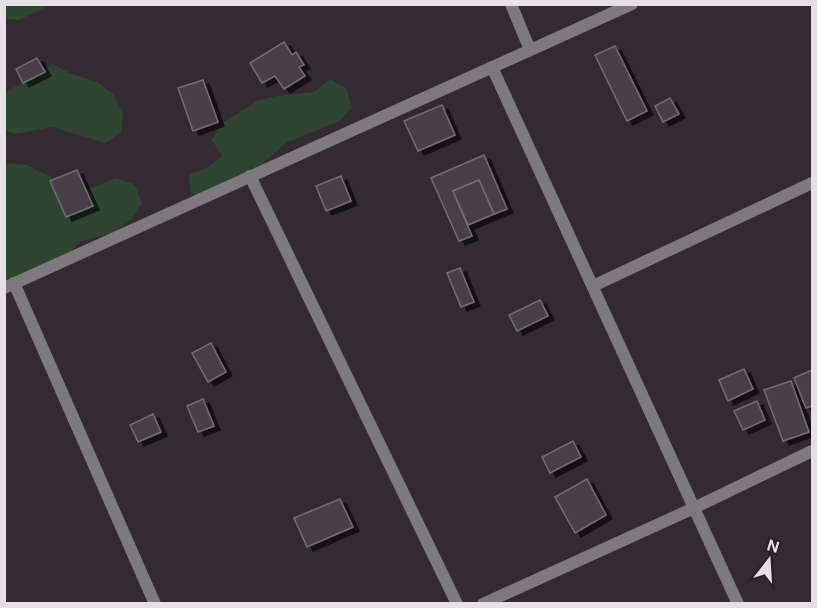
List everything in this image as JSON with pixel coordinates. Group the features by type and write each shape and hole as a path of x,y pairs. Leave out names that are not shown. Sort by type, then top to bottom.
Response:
{"street":[{"path":"511,4 530,50"},
{"path":"155,603 9,285 632,4"},
{"path":"492,67 738,603"},
{"path":"250,177 457,603"},
{"path":"593,286 813,183"},
{"path":"483,603 813,452"}],"green space":[{"path":"4,5 50,5 19,20 5,19"},
{"path":"53,64 69,73 97,82 113,94 123,113 121,132 105,143 52,127 15,134 5,130 5,93"},
{"path":"330,79 346,88 352,107 339,121 286,143 244,180 210,197 191,194 189,175 207,168 222,156 212,140 221,124 257,101 276,96 314,92"},
{"path":"5,163 27,165 80,192 117,178 135,185 142,204 131,220 115,232 79,242 67,257 50,267 5,280"}],"building":[{"path":"284,42 292,55 296,52 304,65 299,67 305,76 284,89 275,76 262,83 250,63"},
{"path":"615,46 647,111 627,121 595,55"},
{"path":"37,58 45,72 23,83 16,69"},
{"path":"203,80 218,122 193,131 178,88"},
{"path":"670,98 679,114 663,122 655,106"},
{"path":"442,105 455,135 418,151 404,121"},
{"path":"484,155 507,209 494,214 479,180 453,191 472,236 459,241 431,178"},
{"path":"77,170 93,206 66,217 50,181"},
{"path":"341,176 351,201 326,211 316,186"},
{"path":"479,180 494,214 468,225 453,191"},
{"path":"460,268 474,302 461,307 447,273"},
{"path":"540,300 548,316 517,331 509,315"},
{"path":"211,343 226,372 208,382 192,353"},
{"path":"744,369 753,389 728,401 719,380"},
{"path":"812,370 812,406 806,408 794,378"},
{"path":"791,381 809,432 783,441 764,390"},
{"path":"203,399 214,426 198,432 187,406"},
{"path":"757,401 765,420 743,430 734,411"},
{"path":"153,414 161,432 138,442 130,425"},
{"path":"573,441 581,457 550,473 542,457"},
{"path":"587,479 606,515 575,533 555,497"},
{"path":"340,499 353,527 307,547 294,518"}]}
